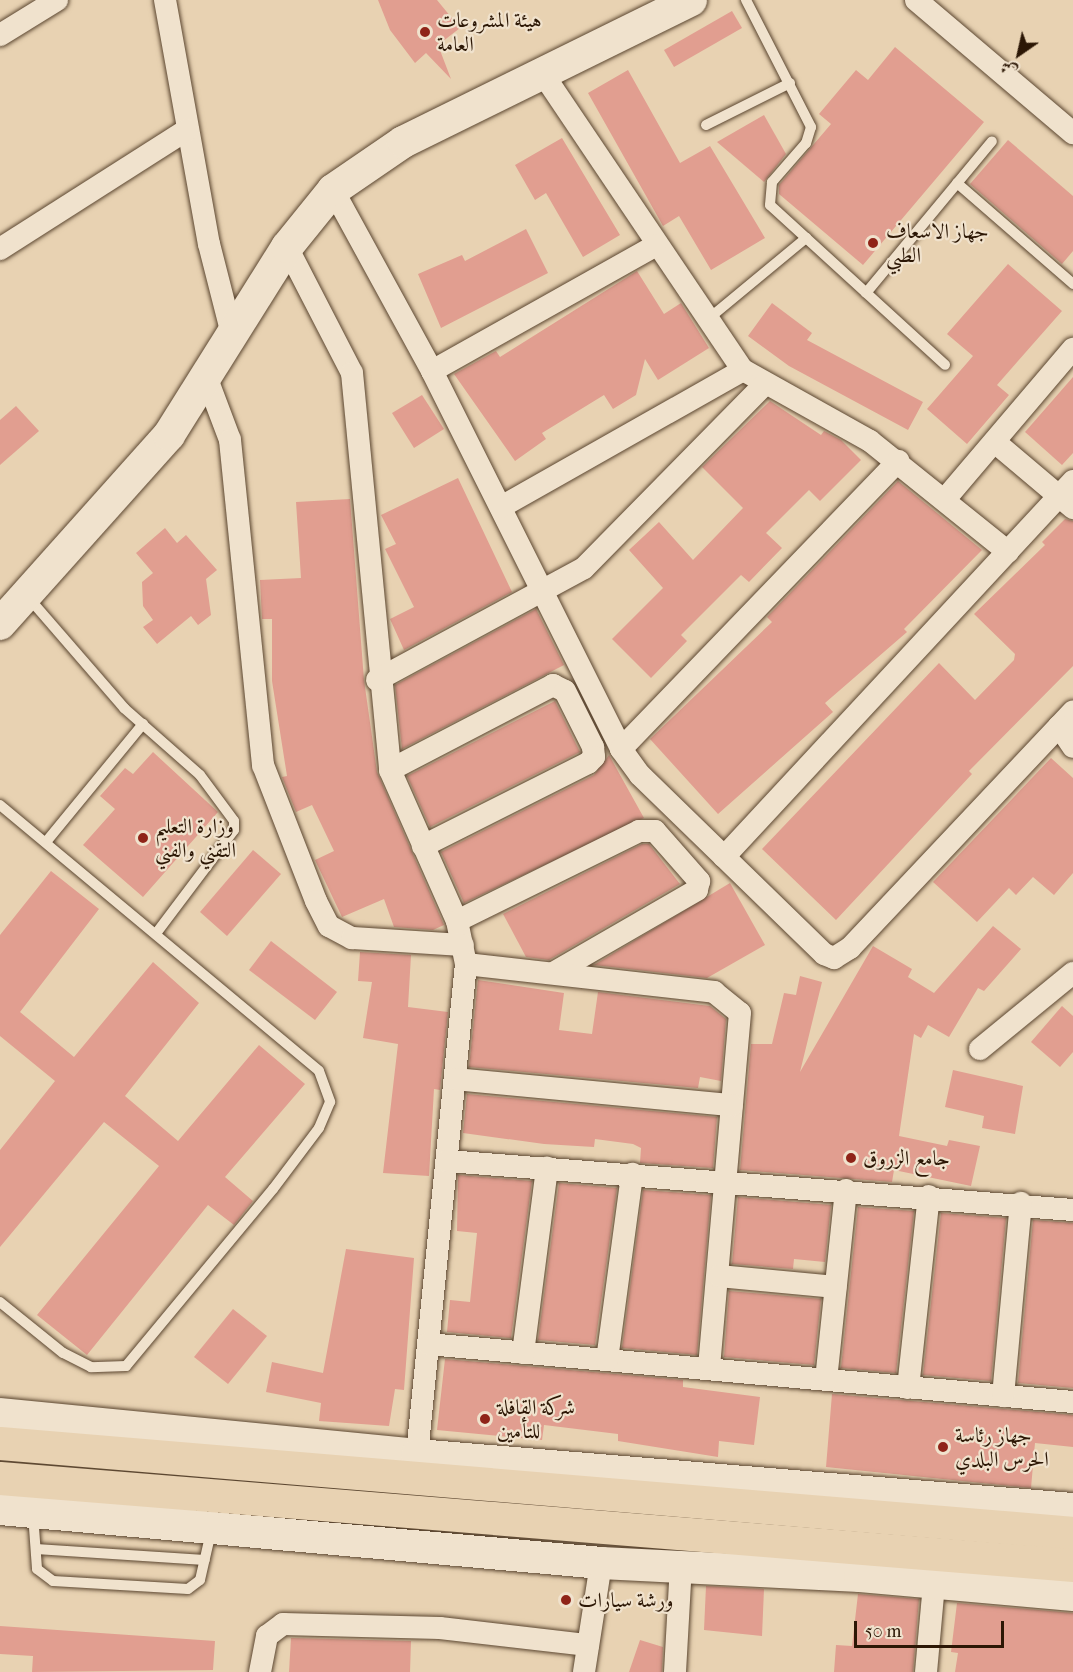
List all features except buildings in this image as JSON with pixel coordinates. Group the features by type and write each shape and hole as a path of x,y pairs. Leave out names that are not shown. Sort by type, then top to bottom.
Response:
{"highway":[{"path":"0,1443 832,1501 957,1512 1073,1533"},
{"path":"0,1478 1073,1565"}],"street":[{"path":"0,35 57,0"},
{"path":"165,0 187,130 233,338"},
{"path":"0,624 122,493 207,380 287,247 333,190 403,142 691,0"},
{"path":"916,0 1073,133"},
{"path":"543,74 655,246 706,321 743,370 898,461 946,498 1008,552"},
{"path":"0,249 187,130"},
{"path":"333,190 432,371 546,593 621,749 640,775 824,954 843,955 1066,718"},
{"path":"432,371 655,246"},
{"path":"287,247 344,354 357,395 377,680 390,770 457,921 464,955 455,1079 417,1455"},
{"path":"946,498 996,443 1073,350"},
{"path":"501,507 743,370"},
{"path":"207,380 230,440 263,765 316,901 329,926 352,938 464,955 554,973 726,997 742,1022 732,1105 719,1276 709,1370"},
{"path":"377,680 546,593 614,543 765,384"},
{"path":"724,857 1008,552 1068,495 996,443"},
{"path":"621,749 898,461"},
{"path":"390,770 553,685 565,691 593,747 594,757 588,763 423,846"},
{"path":"1066,718 1073,747"},
{"path":"457,921 639,831 655,831 699,881 697,890 554,973"},
{"path":"980,1049 1073,973"},
{"path":"455,1079 732,1105"},
{"path":"447,1161 1021,1203 1073,1210"},
{"path":"523,1353 547,1168"},
{"path":"607,1360 632,1174"},
{"path":"826,1380 846,1190"},
{"path":"908,1388 929,1196"},
{"path":"1003,1396 1021,1203"},
{"path":"719,1276 835,1287"},
{"path":"428,1344 1073,1402"},
{"path":"0,1414 417,1455 832,1501"},
{"path":"0,1509 212,1526 601,1563 681,1566 1073,1595"},
{"path":"957,1512 1073,1509"},
{"path":"584,1672 601,1563"},
{"path":"675,1672 681,1566"},
{"path":"926,1672 934,1584"},
{"path":"260,1672 267,1635 284,1624 440,1628 588,1645"}],"lane":[{"path":"746,0 809,119 811,134 772,182 767,198 806,238 945,365"},
{"path":"706,125 790,83"},
{"path":"866,293 992,141"},
{"path":"957,183 1073,284"},
{"path":"706,321 806,238"},
{"path":"26,594 75,656 143,724 200,776 234,821 234,831 157,932"},
{"path":"46,842 143,724"},
{"path":"0,805 157,932 319,1071 330,1102 319,1128 126,1366 91,1367 63,1353 0,1302"},
{"path":"33,1512 37,1569 53,1581 188,1589 200,1580 212,1526"},
{"path":"36,1549 204,1560"}],"place":[{"name":"هيئة المشروعات العامة","path":"425,32"},
{"name":"جهاز الاسعاف الطبي","path":"873,243"},
{"name":"وزارة التعليم التقني والفني","path":"143,838"},
{"name":"جامع الزروق","path":"851,1158"},
{"name":"شركة القافلة للتأمين","path":"485,1419"},
{"name":"جهاز رئاسة الحرس البلدي","path":"943,1447"},
{"name":"ورشة سيارات","path":"566,1600"}]}
